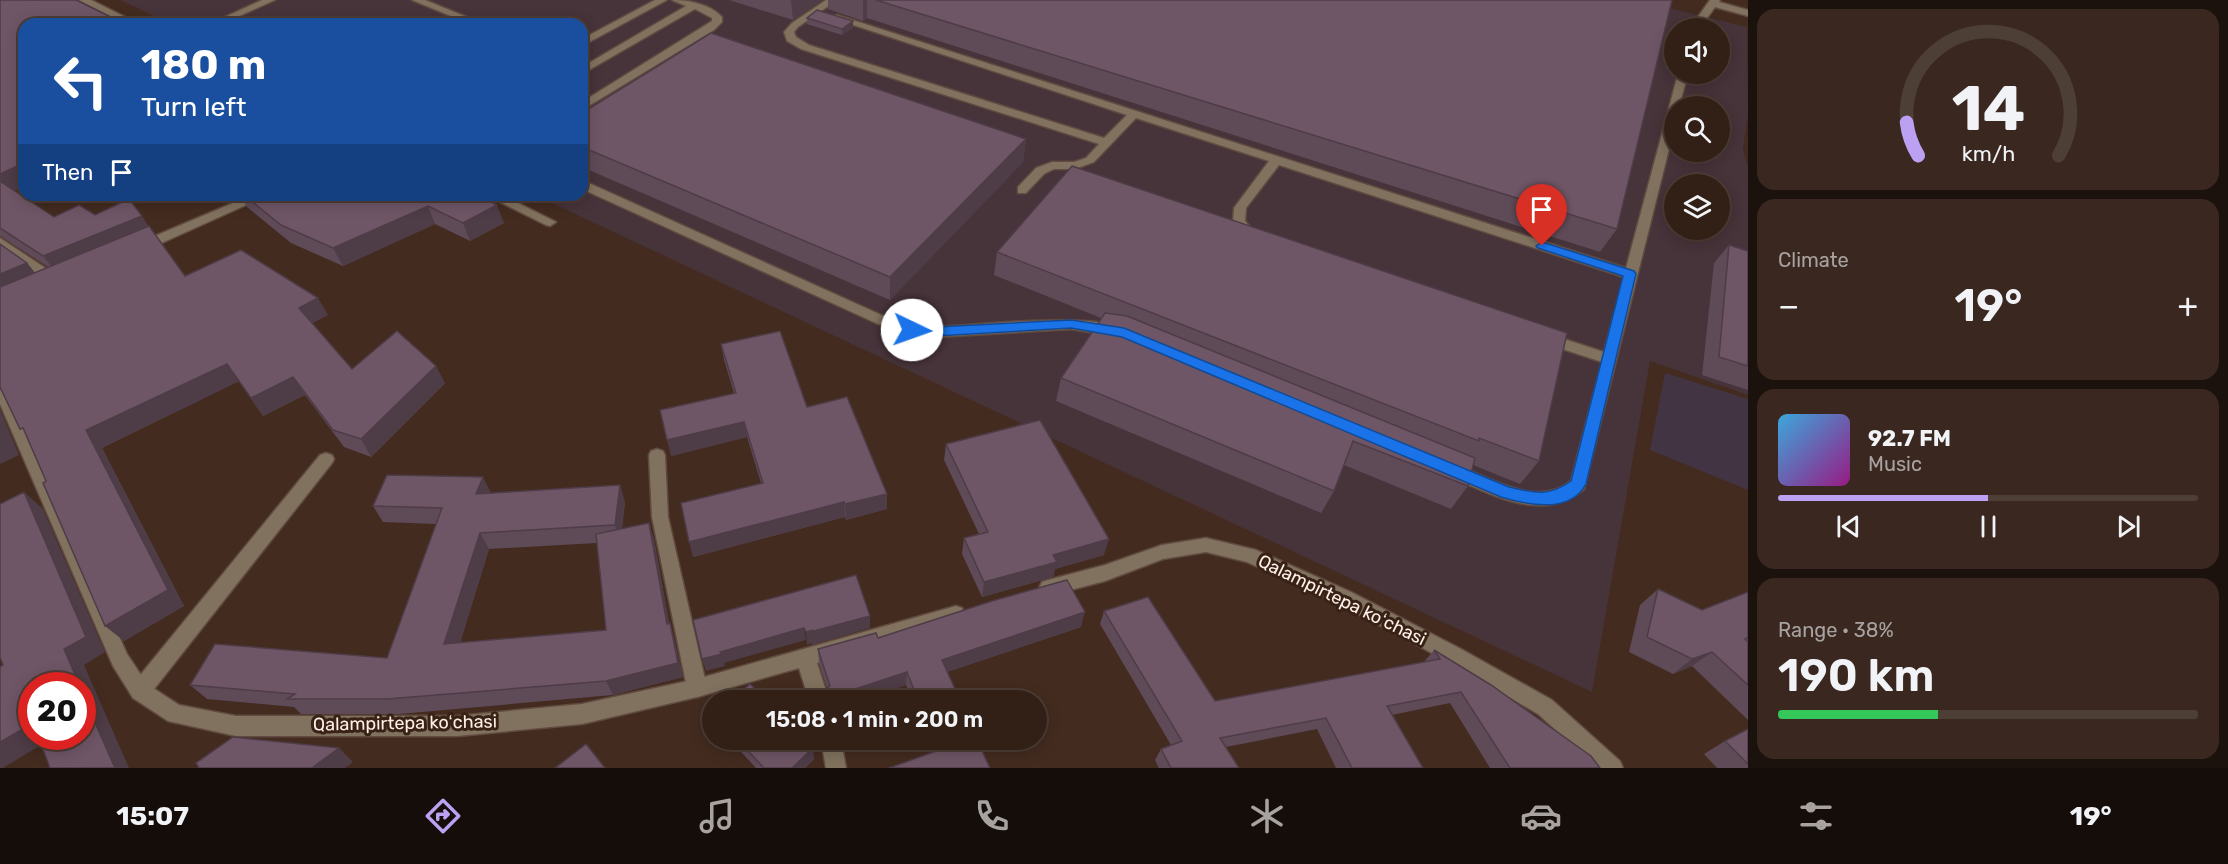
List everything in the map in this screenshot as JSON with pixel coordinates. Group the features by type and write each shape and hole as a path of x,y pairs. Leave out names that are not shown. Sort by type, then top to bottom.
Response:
{"street":[{"path":"84,0 122,18"},
{"path":"228,18 270,0"},
{"path":"417,0 464,18"},
{"path":"588,40 662,0"},
{"path":"588,103 711,28 717,22 717,17 711,12 677,0"},
{"path":"832,0 795,25 789,32 791,39 805,47 1107,143"},
{"path":"1702,18 1714,2 1748,13"},
{"path":"588,68 694,6"},
{"path":"816,11 1630,274"},
{"path":"1023,190 1040,171 1052,166 1085,164 1134,114"},
{"path":"1441,465 1506,492 1534,499 1561,497 1578,484 1664,145"},
{"path":"1263,241 1247,233 1239,222 1240,208 1276,160"},
{"path":"588,187 883,321 912,330 936,332 1071,324 1124,333"},
{"path":"133,250 248,201"},
{"path":"505,201 550,222"},
{"path":"0,242 62,280 38,290"},
{"path":"1530,333 1608,359"},
{"name":"Qalampirtepa koʻchasi","path":"0,387 120,660 140,691 175,714 236,726 458,726 582,714 697,688 978,608"},
{"path":"657,455 660,517 697,688"},
{"path":"140,691 326,459"},
{"name":"Qalampirtepa koʻchasi","path":"1036,592 1105,573 1162,552 1206,545 1250,555 1345,598 1454,655 1545,707 1613,768"},
{"path":"805,656 816,690"},
{"path":"833,750 836,768"}],"shaded area":[{"path":"120,0 1636,0 1710,18 1664,18 1664,84 1730,84 1730,23 1747,27 1748,115 1743,148 1748,168 1748,395 1650,361 1592,692 548,201 588,201 588,18 158,18"},
{"path":"1665,373 1748,399 1748,490 1650,450"}],"building":[{"path":"0,0 76,0 113,18 18,18 18,166 0,174"},
{"path":"876,0 1672,0 1668,18 1664,18 1664,33 1617,229"},
{"path":"817,10 853,21 842,29 807,18"},
{"path":"711,33 1026,139 890,277 588,150 588,109"},
{"path":"1072,166 1567,333 1539,461 1479,438 1479,441 997,252"},
{"path":"0,181 18,193 18,201 30,201 54,217 79,205 95,215 125,201 131,201 142,216 43,256 0,228"},
{"path":"251,201 489,201 497,205 463,223 428,206 333,248 281,225"},
{"path":"149,226 185,276 241,250 318,298 299,308 352,369 397,331 436,366 361,439 333,430 293,377 251,398 227,364 86,430 168,590 105,626 43,483 46,481 23,428 20,429 0,387 0,287"},
{"path":"0,244 27,263 0,274"},
{"path":"1729,245 1748,251 1748,366 1719,357"},
{"path":"1105,313 1127,316 1475,458 1468,486 1353,441 1334,491 1061,378"},
{"path":"780,331 807,407 847,397 887,494 845,504 844,502 689,542 681,503 763,483 744,422 667,440 660,410 736,393 721,344"},
{"path":"1040,420 1109,539 1053,555 1057,562 984,582 964,538 988,532 946,444"},
{"path":"387,475 483,477 476,494 620,485 615,525 480,533 444,644 606,630 596,534 649,523 667,624 670,623 678,663 606,681 387,699 287,699 295,694 190,685 215,644 387,658 442,508 373,506"},
{"path":"24,492 86,637 64,649 74,672 18,672 18,732 0,742 0,667 3,665 0,657 0,504"},
{"path":"856,575 870,616 810,632 813,630 806,632 804,628 702,659 693,620"},
{"path":"1067,580 1085,612 942,660 956,690 914,690 907,672 852,690 825,690 830,686 818,649 876,633 878,638 992,601"},
{"path":"1658,589 1702,610 1748,592 1748,637 1745,639 1748,642 1748,685 1712,652 1692,659 1647,637"},
{"path":"1148,597 1215,701 1440,659 1434,650 1491,685 1591,756 1600,768 1510,768 1461,692 1387,706 1423,768 1352,768 1326,718 1220,738 1239,768 1171,768 1161,749 1182,741 1104,611"},
{"path":"750,684 756,690 743,690"},
{"path":"96,725 115,768 50,768 43,750 96,750"},
{"path":"1748,729 1748,764 1725,741"},
{"path":"233,737 339,748 312,768 199,768 196,763"},
{"path":"586,744 605,768 555,768"},
{"path":"747,750 811,750 792,768 764,768"},
{"path":"939,750 982,750 990,768 889,768"}],"route":[{"path":"912,330 936,332 1071,324 1094,326 1124,333 1506,492 1534,499 1561,497 1578,484 1630,274 1542,246"}]}
